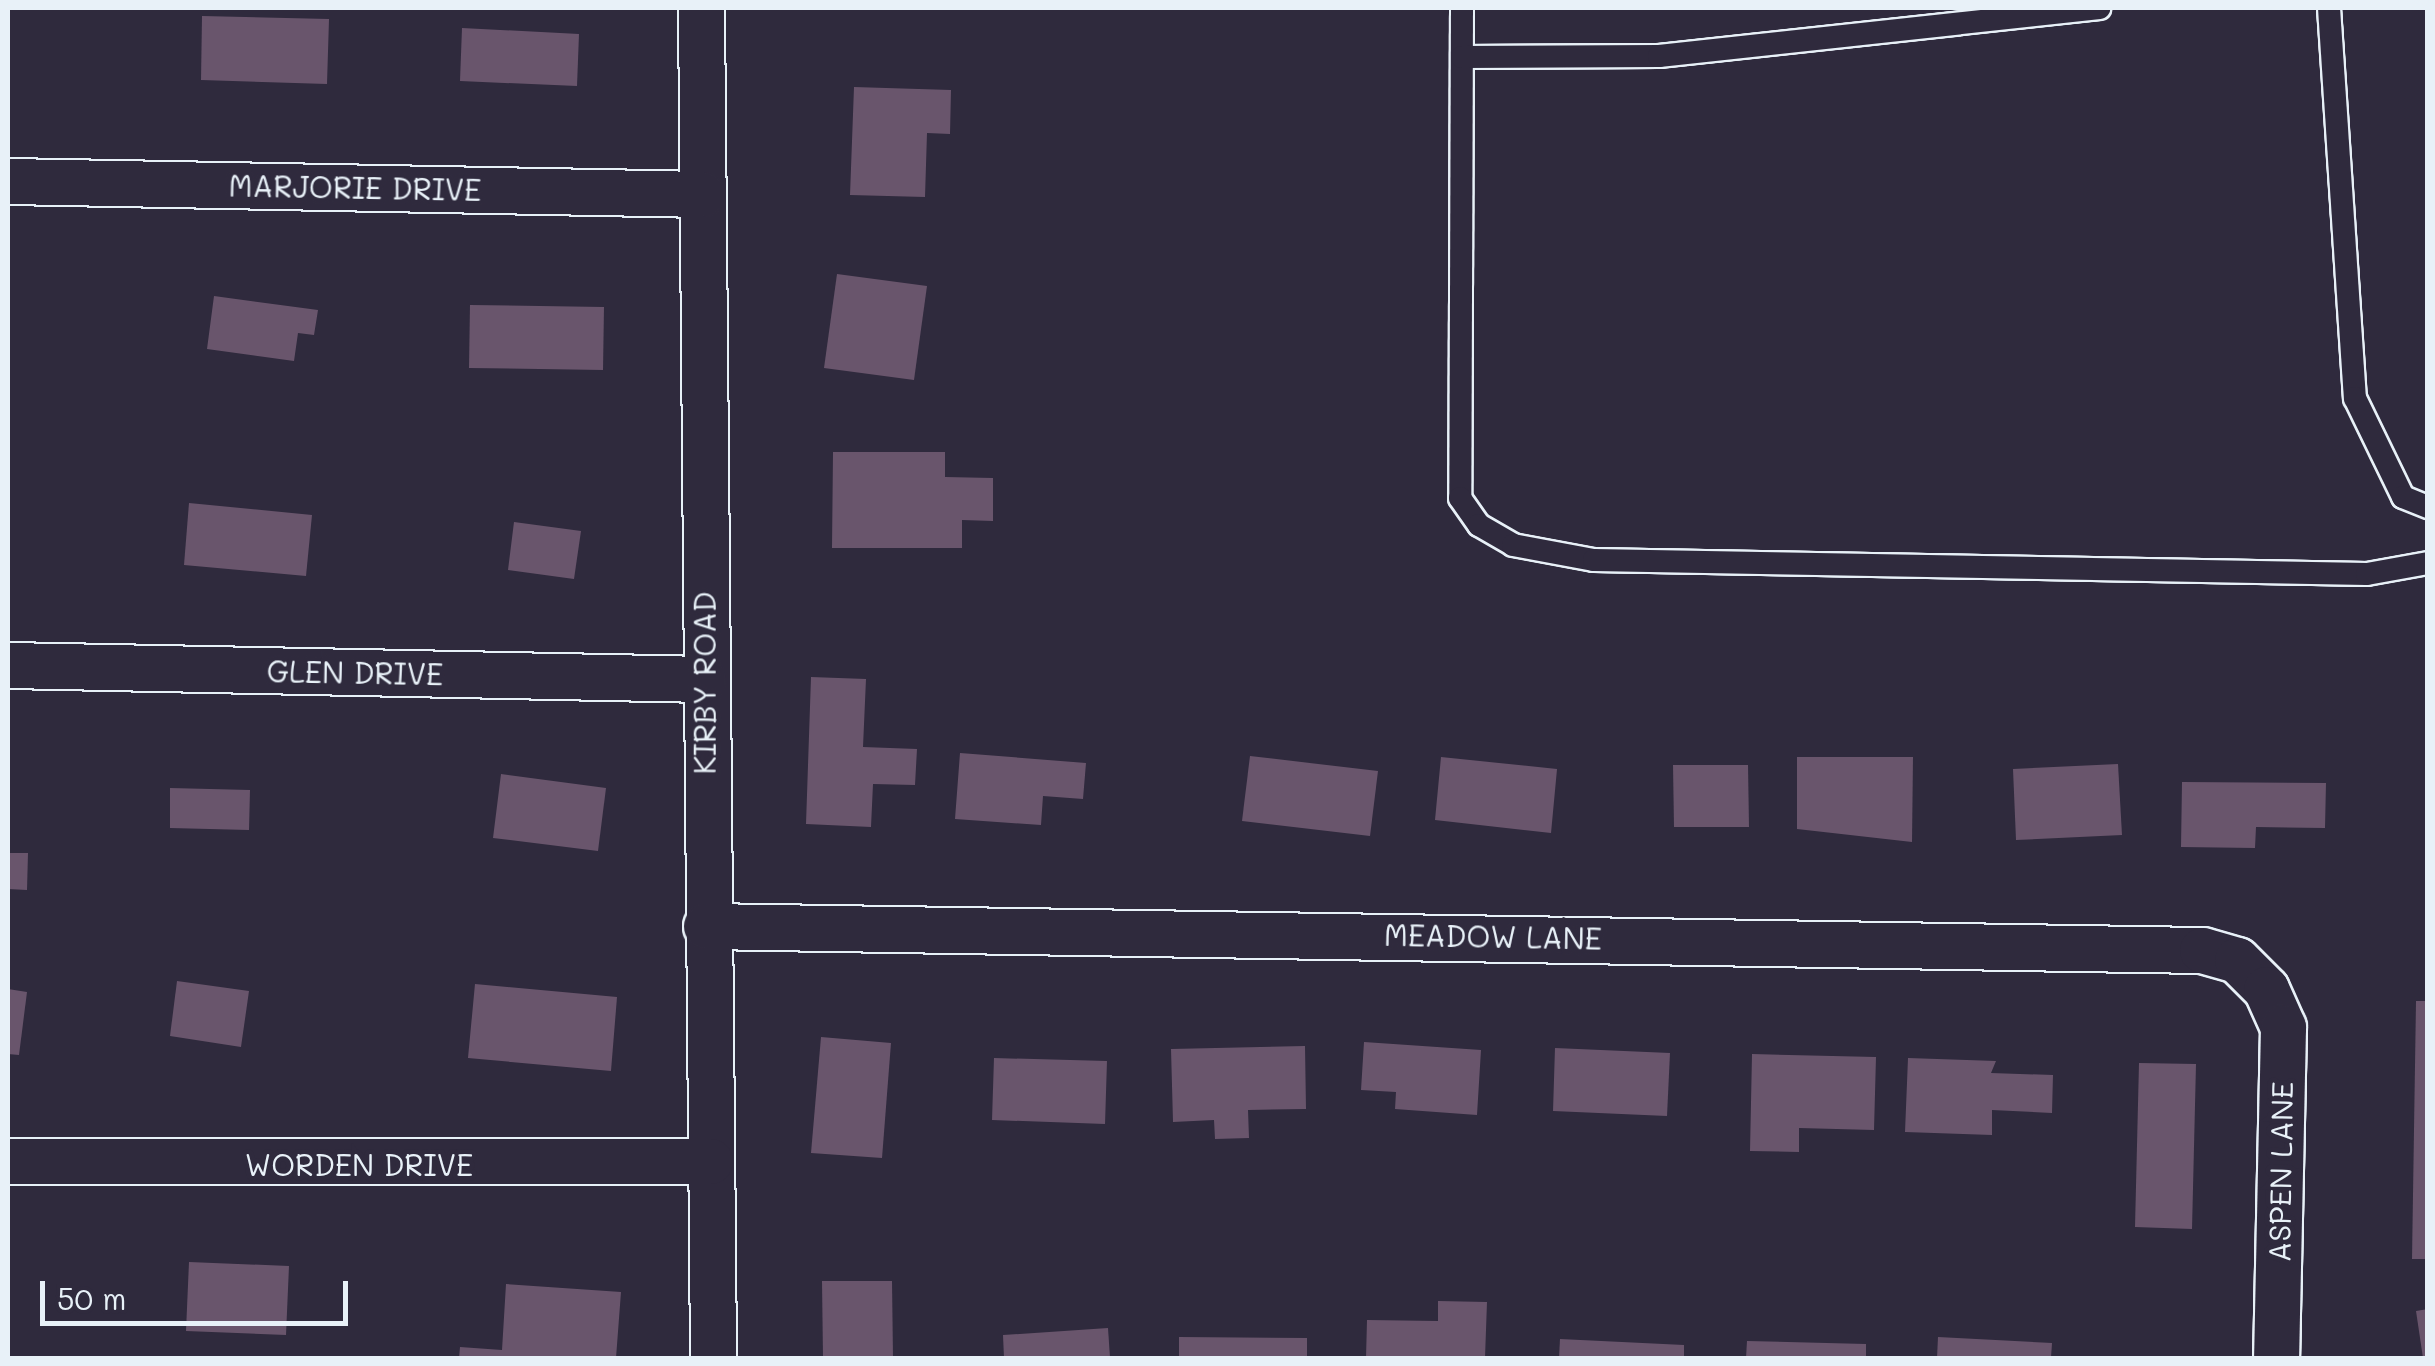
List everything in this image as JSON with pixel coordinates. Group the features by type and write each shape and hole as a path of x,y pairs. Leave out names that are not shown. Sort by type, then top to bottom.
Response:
{"street":[{"name":"KIRBY ROAD","path":"701,8 703,679 713,1358"},
{"name":"MARJORIE DRIVE","path":"8,180 702,194"},
{"name":"GLEN DRIVE","path":"8,665 703,679"},
{"name":"MEADOW LANE","path":"706,926 2164,945 2238,960 2266,989"},
{"name":"ASPEN LANE","path":"2266,989 2282,1027 2276,1358"},
{"name":"WORDEN DRIVE","path":"8,1161 710,1161"}],"lane":[{"path":"1462,8 1460,498 1479,525 1514,545 1614,560 2367,574 2428,563"},
{"path":"1462,57 1659,56 2099,8"},
{"path":"2329,8 2355,398 2403,497 2428,507"}],"building":[{"path":"202,16 329,19 327,84 201,80"},
{"path":"462,28 579,34 577,86 460,81"},
{"path":"854,87 951,90 950,134 927,133 925,197 850,195"},
{"path":"837,274 927,286 914,380 824,368"},
{"path":"214,296 318,310 314,335 298,333 294,361 207,349"},
{"path":"470,305 604,307 603,370 469,368"},
{"path":"833,452 945,452 945,477 993,478 993,521 962,520 962,548 832,548"},
{"path":"189,503 312,515 306,576 184,565"},
{"path":"514,522 581,531 574,579 508,570"},
{"path":"811,677 866,679 863,747 917,749 915,785 873,784 871,827 806,824"},
{"path":"960,753 1086,763 1083,799 1043,796 1041,825 955,819"},
{"path":"1250,756 1378,771 1370,836 1242,821"},
{"path":"1441,757 1557,769 1551,833 1435,820"},
{"path":"1797,757 1913,757 1912,842 1797,829"},
{"path":"2118,764 2122,835 2016,840 2013,769"},
{"path":"1673,765 1748,765 1749,827 1674,827"},
{"path":"501,774 606,788 598,851 493,838"},
{"path":"2182,782 2326,783 2325,828 2256,827 2255,848 2181,847"},
{"path":"170,788 250,790 249,830 170,828"},
{"path":"8,853 28,853 27,890 8,889"},
{"path":"177,981 249,991 241,1047 170,1036"},
{"path":"475,984 617,997 611,1071 468,1058"},
{"path":"8,989 27,992 19,1055 8,1054"},
{"path":"2416,1001 2428,1001 2428,1259 2412,1259"},
{"path":"821,1037 891,1043 882,1158 811,1153"},
{"path":"1364,1042 1481,1050 1477,1115 1395,1109 1396,1092 1361,1090"},
{"path":"1305,1046 1306,1109 1248,1110 1249,1138 1215,1139 1214,1120 1173,1122 1171,1049"},
{"path":"1555,1048 1670,1053 1667,1116 1553,1111"},
{"path":"1752,1054 1876,1057 1874,1130 1799,1128 1799,1152 1750,1151"},
{"path":"994,1058 1107,1061 1105,1124 992,1120"},
{"path":"1908,1058 1996,1061 1991,1073 2053,1075 2052,1113 1992,1110 1992,1135 1905,1132"},
{"path":"2139,1063 2196,1064 2192,1229 2135,1227"},
{"path":"189,1262 289,1266 286,1335 186,1331"},
{"path":"822,1281 892,1281 893,1358 823,1358"},
{"path":"506,1284 621,1292 616,1358 459,1358 460,1347 502,1350"},
{"path":"1438,1301 1487,1302 1485,1358 1366,1358 1367,1320 1438,1321"},
{"path":"2428,1309 2428,1358 2423,1358 2416,1311"},
{"path":"1108,1328 1110,1358 1004,1358 1003,1335"},
{"path":"1179,1337 1307,1338 1307,1358 1179,1358"},
{"path":"1938,1337 2052,1343 2051,1358 1937,1358"},
{"path":"1560,1339 1684,1345 1684,1358 1559,1358"},
{"path":"1747,1341 1866,1344 1866,1358 1746,1358"}]}
